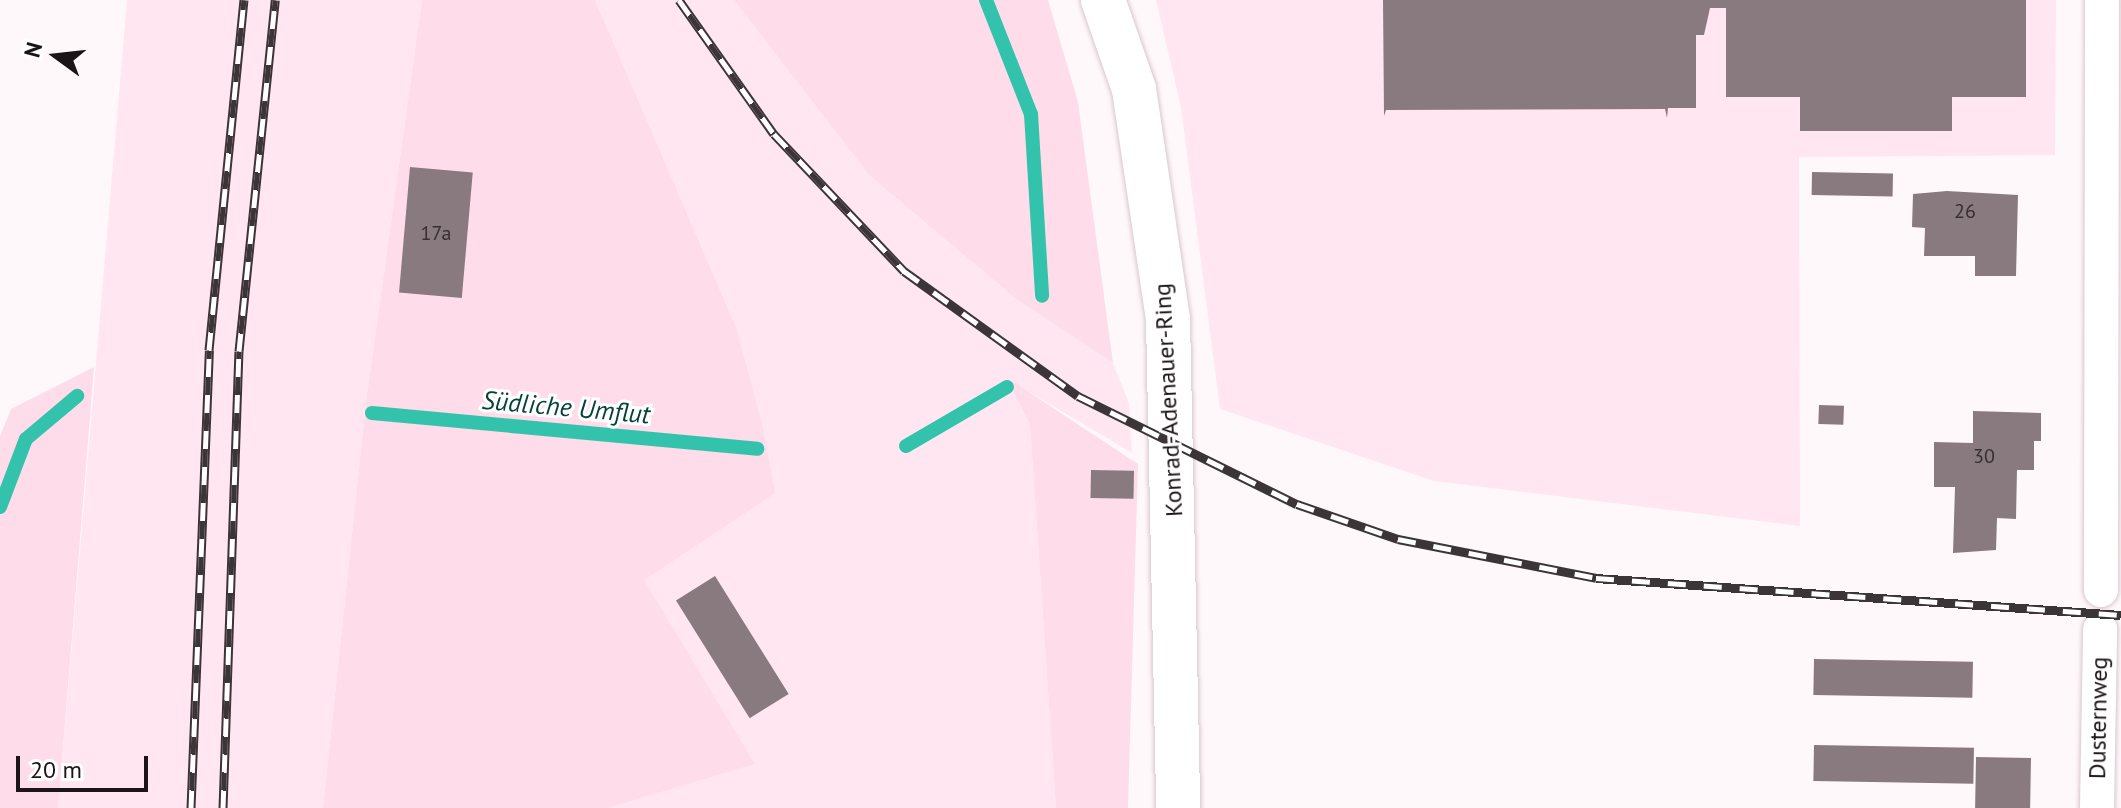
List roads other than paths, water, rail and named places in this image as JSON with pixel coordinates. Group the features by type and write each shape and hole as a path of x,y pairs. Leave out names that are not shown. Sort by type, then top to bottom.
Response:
{"street":[{"name":"Konrad-Adenauer-Ring","path":"1103,0 1134,89 1168,319 1178,808"},
{"path":"2101,590 2102,0"},
{"name":"Dusternweg","path":"2097,808 2100,629"}],"waterway":[{"name":"Südliche Umflut","path":"986,0 1031,114 1042,296"},
{"name":"Südliche Umflut","path":"906,446 1007,387"},
{"name":"Südliche Umflut","path":"0,507 26,439 77,396"},
{"name":"Südliche Umflut","path":"372,413 757,449"}],"railway":[{"path":"191,808 209,350 244,0"},
{"path":"223,808 239,351 275,0"},
{"path":"679,0 774,134 904,271 1078,396 1297,504 1398,539 1596,578 2121,615"}]}
